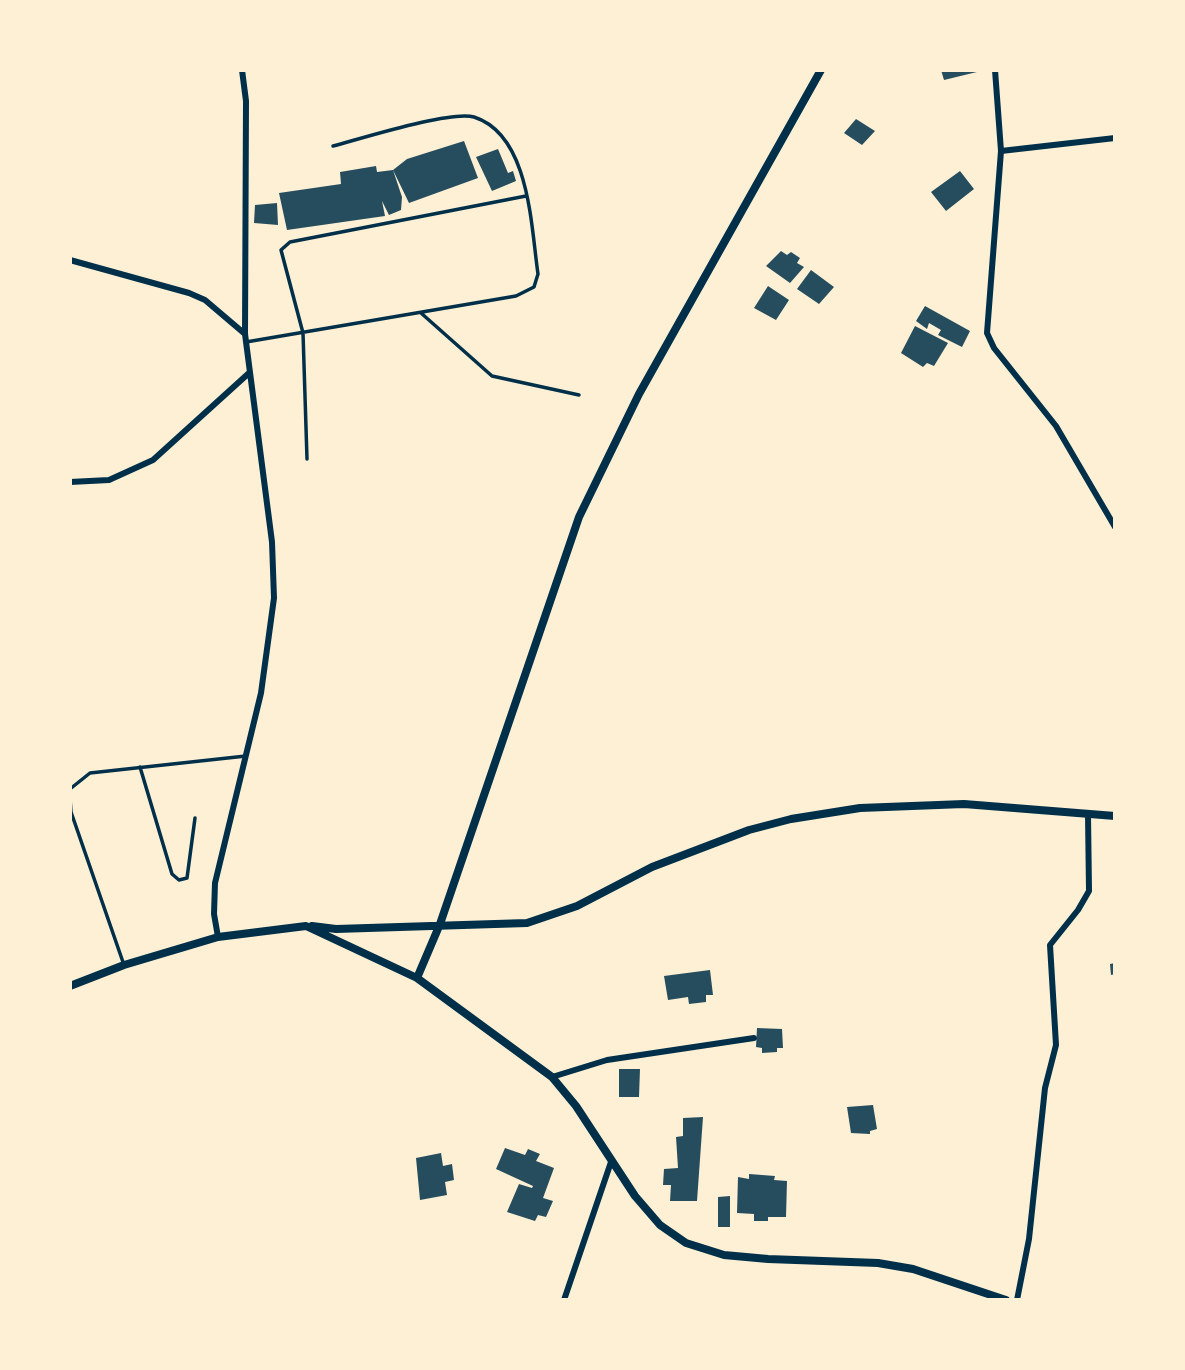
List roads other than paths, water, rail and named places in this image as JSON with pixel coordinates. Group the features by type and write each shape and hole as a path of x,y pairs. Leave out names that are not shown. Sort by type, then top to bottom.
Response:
{"street":[{"path":"218,937 214,914 215,883 248,756 269,647 274,598 265,472 248,373 246,342 246,101 242,70"},
{"path":"417,978 440,924 579,517 639,394 821,70"},
{"path":"995,70 1001,150 987,333 994,348 1056,426 1115,527"},
{"path":"1001,150 1115,138"},
{"path":"70,260 161,288 189,293 205,300 246,334"},
{"path":"70,482 109,480 153,460 248,373"},
{"path":"1107,512 1115,506"},
{"path":"70,986 124,965 218,937 306,926 336,929 527,923 545,919 685,853 791,819 860,808 964,804 1115,816"},
{"path":"1017,1300 1029,1239 1045,1088 1056,1045 1050,945 1078,910 1088,891 1088,815"},
{"path":"306,926 417,978 552,1077 576,1106 611,1162 660,1225 686,1243 724,1255 878,1263 913,1269 1006,1300"},
{"path":"552,1077 607,1060 754,1038"},
{"path":"564,1300 611,1162"}],"lane":[{"path":"246,342 516,296 534,287 538,274 524,174 513,153 492,127 473,116 443,118 333,146"},
{"path":"307,459 303,333 281,250 290,242 527,196"},
{"path":"421,313 492,376 579,395"},
{"path":"70,789 90,773 248,756"},
{"path":"140,767 172,873 180,880 187,878 195,818"},
{"path":"70,798 71,812 124,965"}]}
